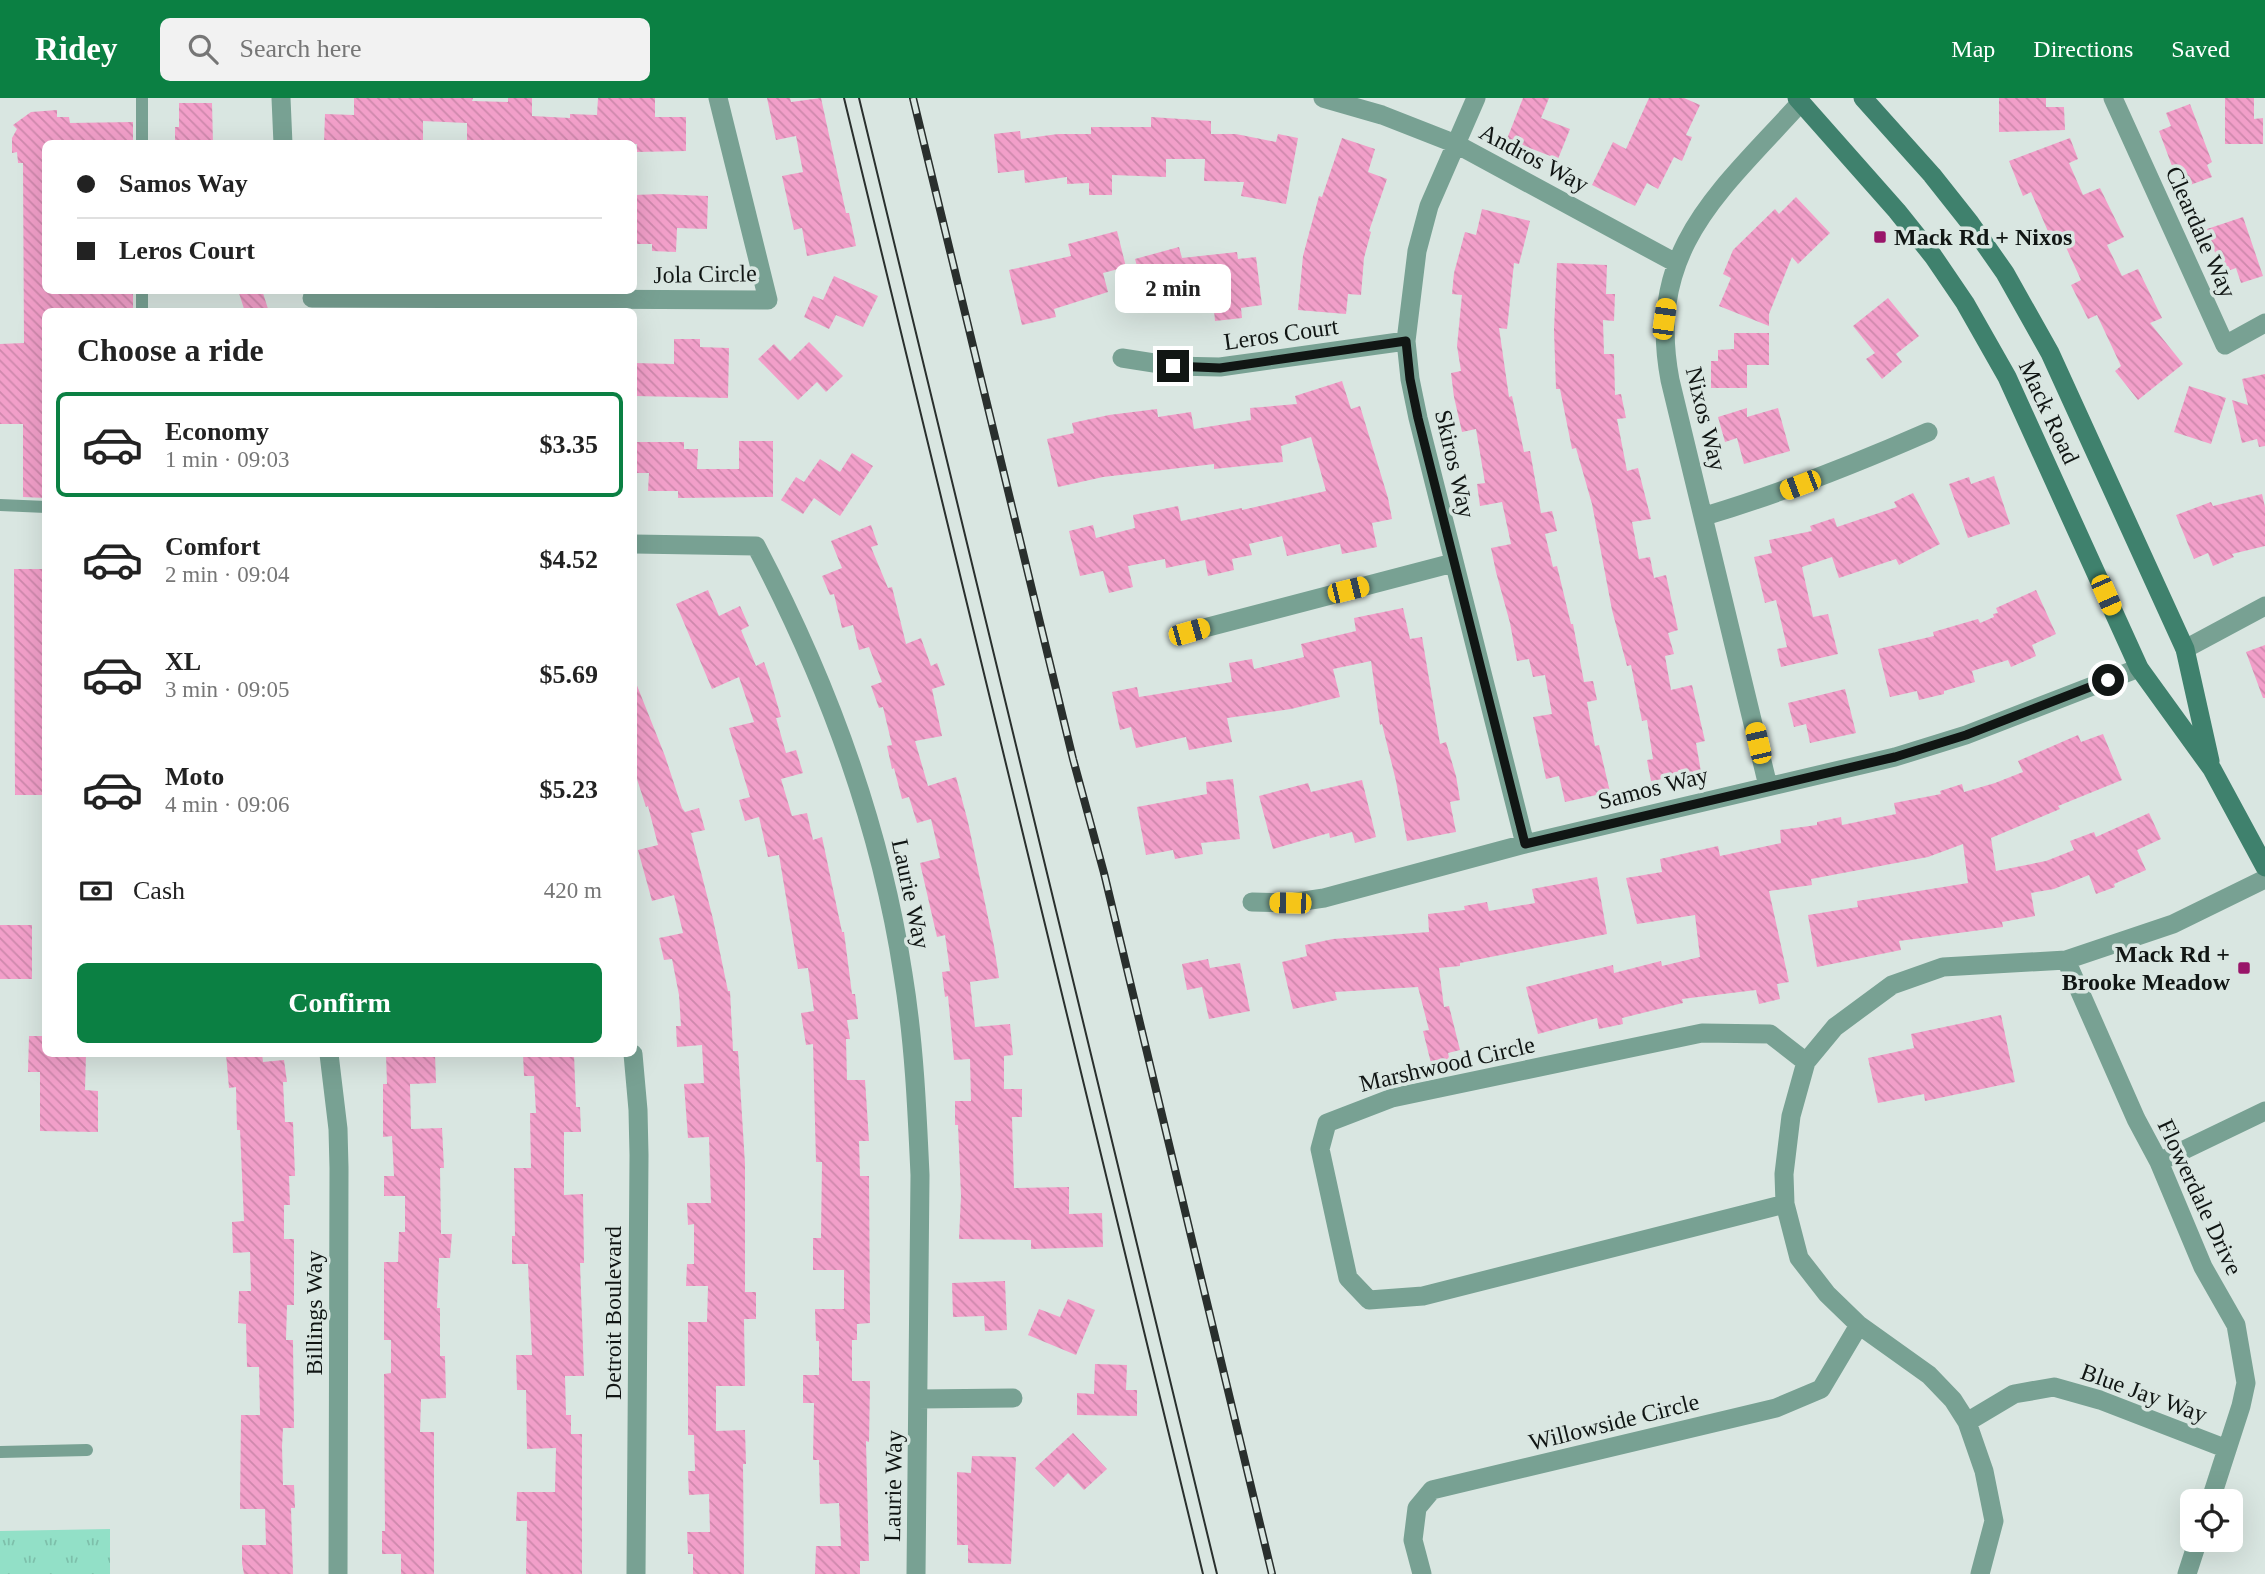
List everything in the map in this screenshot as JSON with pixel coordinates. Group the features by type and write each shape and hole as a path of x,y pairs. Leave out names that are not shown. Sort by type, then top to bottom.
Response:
{"main road":[{"name":"Mack Road","path":"1863,98 1932,175 1970,223 2005,273 2050,353 2185,649 2212,769"},
{"name":"Mack Road","path":"1799,100 1897,211 1933,256 1965,303 2007,377 2139,668 2212,769 2265,867"}],"street":[{"path":"281,98 283,140"},
{"name":"Jola Circle","path":"313,300 768,300 718,98"},
{"name":"Andros Way","path":"1323,98 1382,115 1456,144 1676,263"},
{"name":"Skiros Way","path":"1476,98 1429,206 1417,251 1406,341 1418,418 1525,844"},
{"name":"Cleardale Way","path":"2113,98 2225,345 2265,323"},
{"name":"Nixos Way","path":"1768,786 1665,355 1664,319 1676,263 1688,237 1707,207 1799,100"},
{"name":"Leros Court","path":"1122,358 1173,366 1220,368 1406,341"},
{"path":"1705,516 1777,494 1928,432"},
{"name":"Laurie Way","path":"637,544 756,545 784,599 822,684 854,771 890,905 912,1043 920,1175 916,1574"},
{"path":"1189,632 1453,563"},
{"path":"2185,649 2265,606"},
{"name":"Samos Way","path":"1252,902 1290,903 1324,898 1525,844 1895,757 1966,735 2139,668"},
{"path":"1980,1574 1994,1521 1984,1471 1967,1422 1953,1401 1929,1375 1858,1325 1827,1294 1799,1258 1785,1204 1784,1174 1791,1116 1806,1062 1835,1027 1892,985 1943,967 2066,960 2173,924 2265,879"},
{"name":"Flowerdale Drive","path":"2066,960 2136,1119 2159,1162 2203,1268 2236,1325 2246,1383 2214,1489"},
{"name":"Marshwood Circle","path":"1785,1204 1423,1296 1370,1300 1348,1278 1320,1149 1327,1123 1392,1098 1702,1033 1770,1034 1806,1062"},
{"name":"Billings Way","path":"329,1057 338,1129 339,1168 338,1574"},
{"name":"Detroit Boulevard","path":"633,1057 639,1155 636,1574"},
{"path":"2159,1162 2265,1111"},
{"name":"Willowside Circle","path":"1422,1574 1413,1540 1417,1508 1432,1490 1776,1408 1821,1389 1858,1325"},
{"name":"Blue Jay Way","path":"1967,1422 2014,1394 2054,1387 2101,1400 2227,1449"},
{"name":"Laurie Way","path":"918,1399 1013,1398"},
{"path":"2186,1574 2194,1552"}],"lane":[{"path":"142,98 142,140"},
{"path":"0,505 42,507"},
{"path":"0,1452 87,1450"}],"green space":[{"path":"110,1529 110,1574 0,1574 0,1531"}],"building":[{"path":"354,98 473,98 472,101 508,102 508,98 532,98 532,116 570,118 570,114 597,115 598,98 655,98 655,117 686,117 686,151 637,152 637,140 467,140 467,123 423,121 423,140 324,140 325,114 354,115"},
{"path":"767,98 790,98 791,102 821,98 846,213 849,213 856,246 807,256 802,228 794,230 782,176 803,172 796,136 776,140"},
{"path":"1523,98 1549,98 1541,118 1570,129 1558,159 1507,139"},
{"path":"1649,98 1684,98 1700,105 1686,135 1692,137 1682,161 1674,157 1658,189 1647,183 1635,206 1592,185 1613,142 1626,149"},
{"path":"1999,98 2046,98 2046,107 2064,107 2065,130 1999,132"},
{"path":"2225,98 2254,98 2254,119 2263,118 2263,144 2225,144"},
{"path":"179,103 212,103 213,140 175,140 175,127 179,127"},
{"path":"2190,104 2212,162 2207,165 2212,177 2190,185 2184,171 2175,174 2159,131 2171,126 2166,113"},
{"path":"57,110 57,117 69,117 70,123 133,122 133,140 42,140 42,294 133,294 133,308 42,308 42,498 23,497 23,424 0,424 0,344 24,343 23,163 18,163 17,152 12,153 12,138 17,129 13,125 31,112"},
{"path":"1151,117 1211,121 1211,134 1236,134 1276,142 1278,134 1298,138 1286,204 1241,196 1244,182 1204,181 1205,159 1166,159 1166,177 1112,175 1112,195 1089,195 1089,183 1067,184 1067,177 1025,183 1024,170 998,173 994,134 1020,131 1021,139 1058,134 1091,134 1091,127 1151,127"},
{"path":"1342,138 1375,149 1368,172 1387,179 1369,231 1371,232 1364,258 1361,295 1348,294 1346,314 1298,310 1303,256 1319,196 1322,197"},
{"path":"2070,138 2078,159 2069,163 2083,195 2100,188 2124,237 2107,245 2122,276 2138,269 2162,318 2150,323 2183,364 2138,400 2115,371 2121,366 2097,315 2088,319 2071,285 2081,280 2059,232 2050,236 2031,192 2023,196 2009,161"},
{"path":"637,195 708,196 707,229 677,228 676,252 652,251 652,244 637,244"},
{"path":"1796,197 1830,233 1798,264 1792,257 1769,314 1769,326 1719,306 1731,278 1723,274 1733,250 1775,209 1779,214"},
{"path":"1482,209 1530,221 1519,264 1514,263 1507,329 1499,328 1509,397 1512,396 1524,452 1530,451 1541,513 1552,511 1557,531 1545,534 1553,567 1557,566 1573,624 1584,682 1593,681 1597,700 1587,702 1595,746 1599,745 1610,792 1565,802 1559,776 1546,779 1533,717 1552,714 1545,675 1533,677 1529,659 1517,661 1496,572 1491,548 1511,544 1502,502 1480,506 1477,484 1485,483 1476,429 1462,432 1454,397 1451,373 1461,371 1457,346 1462,295 1452,294 1454,273 1465,232 1476,235"},
{"path":"2243,217 2263,276 2241,283 2236,268 2222,273 2207,229"},
{"path":"1117,231 1126,267 1103,273 1108,292 1054,309 1056,317 1022,325 1009,270 1071,256 1068,244"},
{"path":"1179,247 1182,258 1237,252 1238,259 1256,257 1262,305 1241,308 1242,318 1215,321 1213,299 1171,311 1168,301 1148,306 1135,259"},
{"path":"1557,263 1607,265 1606,294 1615,294 1614,321 1603,320 1604,354 1614,354 1615,395 1621,394 1626,418 1617,419 1627,471 1638,468 1651,519 1632,522 1639,559 1650,557 1654,578 1666,575 1678,630 1668,633 1674,654 1665,656 1671,690 1692,685 1705,741 1696,743 1701,772 1651,781 1647,760 1653,759 1647,720 1642,721 1631,665 1627,666 1612,610 1592,504 1576,448 1572,449 1560,389 1556,389 1554,330"},
{"path":"834,276 878,296 863,327 836,315 829,329 804,317 813,296 823,300"},
{"path":"239,294 263,294 268,308 244,308"},
{"path":"1888,298 1919,336 1896,354 1902,362 1882,379 1866,359 1875,353 1853,326"},
{"path":"1734,333 1769,333 1769,365 1747,365 1747,388 1711,388 1711,361 1718,361 1718,350 1734,349"},
{"path":"674,339 700,339 700,347 729,348 728,398 637,396 637,363 674,364"},
{"path":"809,342 843,376 826,392 817,382 798,400 758,359 774,344 790,361"},
{"path":"2265,374 2265,446 2259,447 2257,439 2242,443 2232,400 2248,405 2242,379"},
{"path":"1342,381 1351,409 1360,406 1388,498 1392,519 1372,523 1377,547 1342,554 1340,544 1287,556 1282,536 1249,544 1252,555 1232,559 1234,570 1208,576 1205,560 1166,568 1165,559 1128,566 1133,587 1109,593 1103,571 1080,576 1069,531 1093,525 1096,538 1135,528 1133,515 1178,506 1181,521 1326,491 1311,437 1281,446 1283,462 1214,469 1214,464 1103,477 1058,487 1047,439 1074,433 1072,423 1157,409 1158,417 1191,412 1194,429 1251,420 1250,408 1297,404 1295,396"},
{"path":"2189,386 2226,398 2211,444 2174,432"},
{"path":"1747,408 1747,417 1778,408 1790,451 1744,464 1737,438 1725,442 1718,417"},
{"path":"739,441 773,441 773,497 678,498 678,491 648,491 649,473 637,473 637,442 684,442 684,449 698,449 697,469 739,469"},
{"path":"852,453 873,466 840,516 814,498 803,514 781,500 796,477 804,482 820,459 840,472"},
{"path":"1994,476 2010,524 1968,538 1949,484 1969,477 1971,484"},
{"path":"1913,493 1940,544 1899,565 1896,559 1839,578 1832,557 1802,567 1813,617 1828,614 1838,654 1781,667 1777,649 1787,647 1776,600 1765,603 1754,557 1772,553 1769,540 1812,531 1810,526 1834,518 1837,527 1897,507 1894,502"},
{"path":"2262,494 2265,507 2265,546 2232,554 2234,557 2213,566 2208,553 2194,559 2176,515 2211,502 2213,506"},
{"path":"871,525 878,545 871,547 888,588 892,587 906,644 921,638 931,666 937,663 945,685 932,689 942,736 915,741 928,786 956,777 968,822 999,978 970,982 975,1027 1010,1024 1013,1055 1004,1056 1004,1089 1022,1089 1022,1117 1012,1117 1014,1188 1069,1187 1069,1214 1102,1213 1103,1247 1031,1249 1031,1240 959,1239 961,1196 955,1101 971,1101 970,1059 954,1060 948,996 945,997 942,972 950,971 945,935 937,937 920,863 940,858 931,819 917,823 909,797 902,799 887,746 892,745 883,707 879,708 871,686 882,682 869,647 859,650 853,625 842,628 834,594 830,595 822,576 842,568 831,541"},
{"path":"14,569 42,569 42,795 15,795"},
{"path":"708,590 719,616 740,606 749,626 741,630 756,666 764,662 781,717 776,718 786,753 796,750 803,773 781,779 792,816 807,813 813,840 822,837 844,932 852,994 855,994 858,1019 847,1020 850,1039 846,1039 847,1080 865,1080 869,1141 859,1141 860,1176 869,1176 870,1323 857,1324 857,1340 852,1340 852,1381 870,1381 869,1442 866,1441 869,1561 860,1561 860,1574 815,1574 816,1546 841,1546 839,1503 820,1504 819,1460 813,1460 814,1403 803,1403 803,1375 819,1375 815,1309 844,1309 844,1270 813,1270 813,1238 821,1238 822,1162 816,1162 813,1044 806,1045 801,1013 814,1011 808,968 798,969 779,855 768,857 759,817 745,821 739,800 750,797 729,728 754,722 739,677 712,689 676,604"},
{"path":"2036,590 2056,634 2032,645 2036,656 2011,667 2008,660 1972,671 1975,682 1944,691 1944,694 1919,700 1917,691 1890,697 1878,649 1934,636 1933,632 1978,619 1980,623 1994,617 1993,614 1998,613 1996,608"},
{"path":"1403,608 1410,639 1422,637 1440,744 1446,742 1456,776 1460,800 1450,802 1456,832 1407,841 1396,781 1382,724 1380,725 1371,661 1333,669 1340,697 1291,709 1227,718 1232,742 1189,750 1186,737 1136,748 1131,727 1120,730 1112,692 1137,687 1139,697 1232,682 1229,663 1252,659 1254,669 1304,657 1301,644 1356,631 1354,618"},
{"path":"2265,645 2265,698 2263,698 2246,652"},
{"path":"637,686 682,808 685,812 699,808 705,830 691,833 730,991 733,1051 738,1051 745,1164 745,1292 756,1292 756,1319 744,1319 745,1386 716,1386 716,1431 745,1430 744,1574 693,1574 693,1554 688,1554 687,1532 710,1532 709,1494 689,1495 688,1471 695,1471 694,1435 688,1435 688,1322 707,1322 708,1286 686,1286 687,1264 694,1264 694,1224 688,1225 687,1203 711,1203 709,1137 688,1138 684,1084 704,1083 702,1045 677,1047 676,1026 681,1026 679,995 672,959 664,960 659,938 683,933 674,895 652,901 638,850 658,845 648,806 646,807 637,779"},
{"path":"1845,689 1856,733 1810,743 1806,724 1794,727 1788,703"},
{"path":"2103,734 2122,780 2058,806 2060,809 1991,838 1996,871 2046,861 2074,850 2070,841 2094,832 2096,837 2149,813 2161,839 2137,850 2146,870 2114,884 2115,887 2096,894 2089,875 2054,889 2031,893 2035,916 2002,922 2003,927 1899,941 1901,950 1817,967 1808,915 1858,907 1857,901 1968,883 1963,844 1928,857 1811,879 1812,885 1769,891 1789,982 1777,984 1780,999 1759,1004 1756,990 1682,999 1683,1003 1622,1018 1623,1024 1599,1029 1597,1018 1538,1034 1526,987 1613,965 1614,973 1661,961 1662,966 1700,957 1695,915 1637,924 1626,878 1662,872 1660,859 1718,846 1720,856 1781,843 1780,830 1817,825 1817,822 1841,817 1842,825 1896,814 1894,803 1941,794 1940,791 1962,784 1964,792 1995,783 2023,772 2018,761 2078,735 2081,742"},
{"path":"1233,779 1240,839 1201,843 1203,854 1175,859 1173,850 1146,855 1137,807 1207,794 1206,782"},
{"path":"1362,780 1376,837 1355,843 1352,832 1330,838 1329,833 1273,849 1259,796 1308,783 1311,792"},
{"path":"1597,877 1607,934 1460,963 1460,966 1439,968 1444,1007 1449,1006 1460,1050 1448,1053 1452,1071 1434,1075 1423,1031 1429,1030 1418,987 1335,992 1337,1000 1293,1009 1282,962 1307,956 1305,945 1333,939 1429,932 1428,914 1465,910 1464,906 1487,902 1489,911 1535,903 1532,889"},
{"path":"0,925 32,925 32,979 0,979"},
{"path":"1208,959 1210,968 1240,963 1250,1011 1209,1019 1202,987 1187,990 1182,964"},
{"path":"2001,1015 2015,1082 1925,1101 1924,1094 1878,1103 1868,1058 1914,1048 1911,1034"},
{"path":"29,1036 42,1036 42,1057 86,1057 85,1090 98,1091 98,1132 40,1131 40,1072 28,1072"},
{"path":"226,1057 262,1057 263,1062 284,1060 287,1082 283,1082 285,1122 293,1122 295,1176 289,1176 290,1205 284,1205 284,1239 294,1239 294,1305 287,1305 286,1340 293,1340 294,1428 283,1428 282,1446 283,1485 294,1485 295,1508 291,1508 293,1574 244,1574 242,1563 242,1545 266,1545 265,1509 240,1509 241,1415 260,1415 259,1367 247,1367 246,1324 238,1323 239,1291 251,1291 250,1252 233,1253 232,1222 244,1221 236,1087 229,1088"},
{"path":"386,1057 435,1057 436,1083 410,1084 411,1129 442,1128 444,1168 440,1168 441,1234 452,1234 450,1258 439,1258 437,1308 440,1308 440,1356 445,1356 446,1398 421,1399 420,1432 434,1432 434,1574 401,1574 401,1554 382,1554 382,1531 385,1531 384,1374 391,1373 391,1340 384,1340 384,1262 398,1262 399,1232 405,1232 405,1196 384,1196 384,1176 394,1176 392,1136 383,1137 383,1084 387,1084"},
{"path":"523,1057 574,1057 576,1107 580,1107 581,1132 564,1132 564,1195 583,1194 584,1263 580,1263 584,1376 565,1376 566,1415 571,1415 571,1434 582,1434 582,1574 526,1574 527,1521 516,1521 517,1492 555,1492 556,1448 527,1449 526,1390 517,1390 516,1355 532,1355 528,1264 512,1264 512,1236 515,1236 514,1168 531,1168 530,1113 536,1113 534,1076 524,1076"},
{"path":"1005,1281 1007,1330 985,1331 984,1316 953,1317 952,1283"},
{"path":"1068,1299 1095,1310 1076,1355 1028,1335 1039,1309 1060,1317"},
{"path":"1095,1364 1127,1365 1126,1390 1137,1390 1137,1416 1077,1415 1077,1393 1094,1394"},
{"path":"1073,1433 1107,1469 1084,1490 1068,1473 1054,1487 1035,1468"},
{"path":"972,1456 1016,1457 1011,1564 968,1563 968,1545 957,1545 957,1472 971,1473"}],"tram line":[{"path":"844,98 1203,1574"},
{"path":"859,98 1217,1574"}],"railway":[{"path":"913,98 1073,759 1104,873 1272,1574"}],"place":[{"name":"Mack Rd + Nixos","path":"1880,237"},
{"name":"Mack Rd + Brooke Meadow","path":"2244,968"}],"route":[{"path":"1173,366 1220,368 1406,341 1418,418 1525,844 1895,757 1966,735 2108,680"}]}
